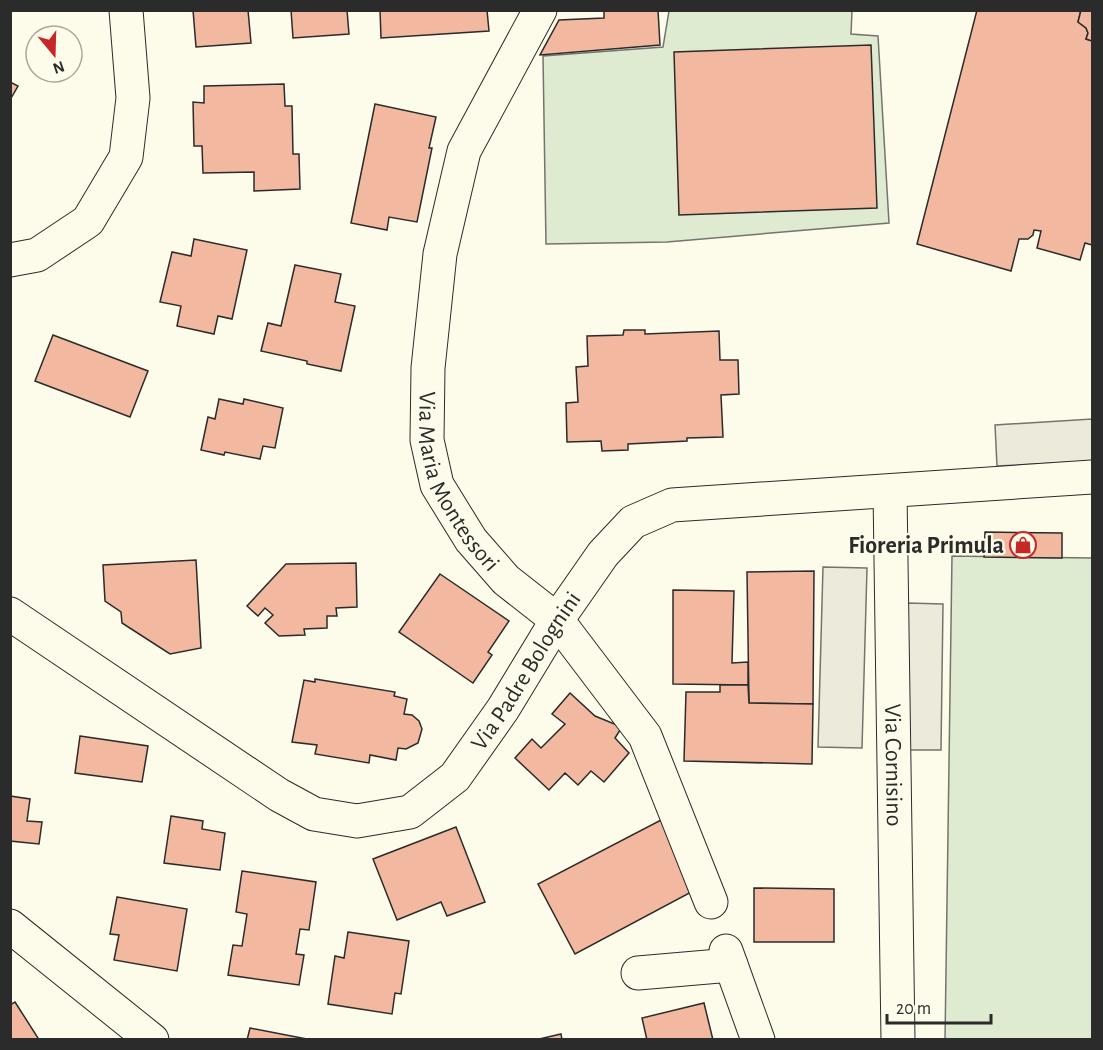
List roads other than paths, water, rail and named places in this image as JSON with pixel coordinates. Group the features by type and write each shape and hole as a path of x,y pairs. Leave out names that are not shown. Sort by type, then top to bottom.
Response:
{"street":[{"path":"10,260 37,255 88,221 126,157 132,98 126,10"},
{"name":"Via Maria Montessori","path":"540,10 464,151 440,254 428,368 427,440 437,485 471,540 506,580 557,620 645,736 711,902"},
{"name":"Via Padre Bolognini","path":"10,614 279,795 314,814 357,822 410,812 455,777 502,709 557,620 603,554 633,522 672,505 1092,477"},
{"name":"Via Cornisino","path":"890,491 898,1040"},
{"path":"10,926 152,1040"},
{"path":"638,973 728,958 758,1040"}],"place":[{"name":"Fioreria Primula","path":"1023,545"}]}
